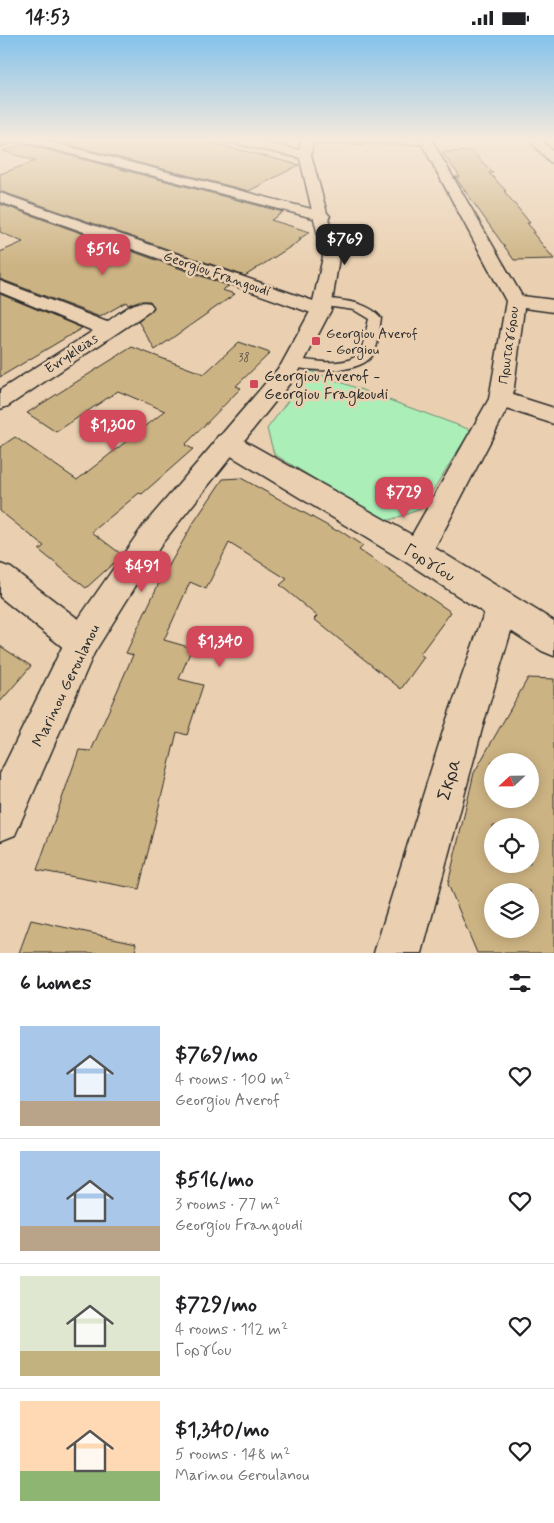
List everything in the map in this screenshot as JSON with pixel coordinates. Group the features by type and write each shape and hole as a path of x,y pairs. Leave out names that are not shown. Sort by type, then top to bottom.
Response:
{"street":[{"path":"191,182 322,216"},
{"name":"Marinou Geroulanou","path":"0,821 82,642 152,534 291,365 322,306 331,257 314,182"},
{"name":"Πρωταγόρου","path":"417,553 501,399 515,301 448,182"},
{"name":"Georgiou Frangoudi","path":"0,197 322,306"},
{"path":"0,286 107,329"},
{"path":"515,301 554,306"},
{"name":"Evrykleias","path":"0,401 143,307"},
{"path":"501,399 554,416"},
{"name":"Γοργίου","path":"227,442 417,553 554,640"},
{"path":"0,578 82,642"},
{"name":"Σκρα","path":"398,953 464,725 502,607"}],"lane":[{"path":"291,365 343,366 360,361 367,354 375,318 370,311 346,305 322,306"}],"green space":[{"path":"310,371 471,430 421,509 384,522 274,454 267,429"}],"building":[{"path":"0,182 169,182 283,212 271,220 310,232 299,239 301,240 245,276 0,191"},
{"path":"213,182 267,182 249,191"},
{"path":"458,182 497,182 530,223 527,223 535,232 532,232 554,259 514,260"},
{"path":"0,204 229,286 222,290 235,294 155,350 138,321 154,308 150,301 138,301 128,305 126,302 100,317 0,279 0,252 23,242 0,232"},
{"path":"0,294 82,328 0,377"},
{"path":"239,342 270,353 236,386 241,388 185,445 193,449 142,494 139,493 92,532 121,554 116,561 86,588 39,550 44,546 0,511 0,447 15,437 77,480 165,411 118,391 56,432 27,413 132,347 204,374"},
{"path":"241,478 337,531 339,530 363,546 359,550 451,612 420,654 424,657 401,689 314,619 317,616 280,585 287,579 229,543 206,589 190,582 164,640 192,648 179,679 203,685 187,735 177,732 139,889 37,870 79,750 91,751 133,655 126,653 158,585 192,525 223,479"},
{"path":"0,646 31,666 0,702"},
{"path":"528,678 554,679 554,953 477,953 448,884 474,773 484,755 484,808 539,808 539,753 485,753"},
{"path":"31,920 136,943 135,953 19,953"}],"place":[{"name":"Georgiou Averof - Gorgiou","path":"316,341"},
{"name":"Georgiou Averof - Georgiou Fragkoudi","path":"254,384"}]}
